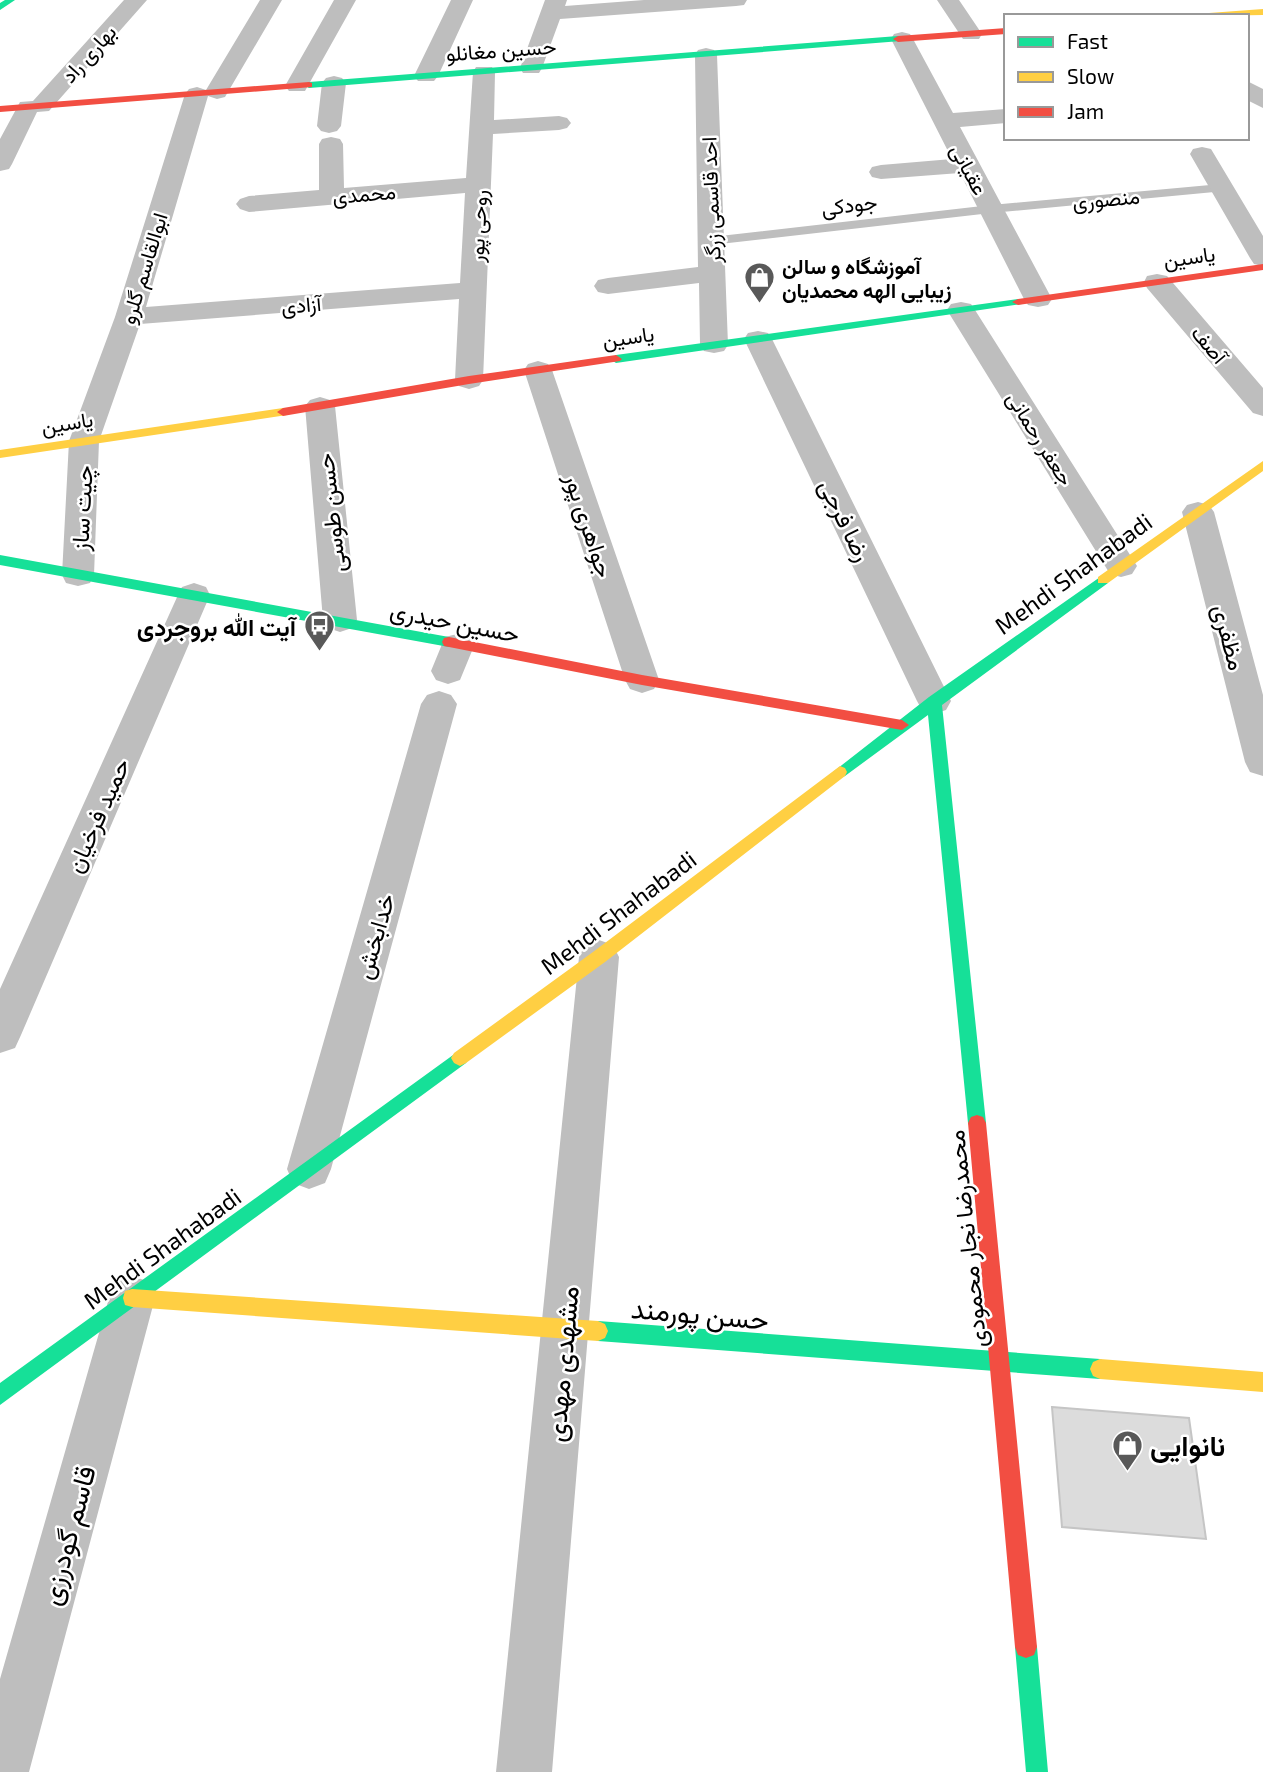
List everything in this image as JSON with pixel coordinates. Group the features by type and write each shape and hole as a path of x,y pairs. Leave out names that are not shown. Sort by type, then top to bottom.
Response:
{"street":[{"path":"0,7 11,0"},
{"name":"بهاری راد","path":"0,164 34,107 136,0"},
{"name":"ابوالقاسم گلرو","path":"84,441 207,93 271,0"},
{"path":"297,86 345,0"},
{"path":"426,76 462,0"},
{"path":"531,68 554,7 736,0"},
{"path":"948,0 971,34"},
{"path":"1236,14 1263,12"},
{"name":"حسین مغانلو","path":"0,109 1004,31"},
{"name":"عقیانی","path":"902,39 1038,299"},
{"name":"احد قاسمی زرگر","path":"706,55 714,345"},
{"name":"روحی پور","path":"469,380 484,72"},
{"path":"332,196 330,135 334,83"},
{"path":"945,121 1004,116"},
{"path":"482,128 559,123"},
{"path":"1202,154 1263,258"},
{"path":"881,172 968,164"},
{"name":"محمدی","path":"250,204 479,184"},
{"name":"یاسین","path":"0,454 320,406 469,380 1263,267"},
{"path":"608,285 712,273"},
{"name":"آصف","path":"1157,282 1263,407"},
{"name":"آزادی","path":"129,317 474,290"},
{"name":"جعفر رحمانی","path":"961,310 1121,566"},
{"name":"رضا فرجی","path":"758,339 934,701"},
{"name":"جواهری پور","path":"538,370 642,680"},
{"name":"حسن طوسی","path":"320,406 340,620"},
{"name":"چیت ساز","path":"78,575 84,441"},
{"name":"Mehdi Shahabadi","path":"0,1395 599,957 934,701 1263,464"},
{"name":"مظفری","path":"1198,512 1263,761"},
{"name":"حسین حیدری","path":"0,560 340,620 448,674 642,680 902,725"},
{"name":"حمید فرخیان","path":"0,1035 194,595"},
{"name":"خدابخش","path":"309,1169 448,674"},
{"name":"محمدرضا نجار محمودی","path":"934,701 1002,1363 1037,1772"},
{"name":"مشهدی مهدی","path":"524,1772 599,957"},
{"name":"حسن پورمند","path":"132,1298 565,1328 1263,1382"},
{"name":"قاسم گودرزی","path":"1,1772 132,1298"}],"lane":[{"name":"منصوری","path":"991,209 1221,188"},
{"name":"جودکی","path":"711,242 991,209"}],"building":[{"name":"نانوایی","path":"1052,1407 1189,1418 1206,1539 1062,1527"}],"traffic: fast":[{"path":"0,7 11,0"},
{"path":"309,85 898,39"},
{"path":"616,359 1018,302"},
{"path":"0,560 449,642"},
{"path":"840,772 1103,580"},
{"path":"934,701 977,1123"},
{"path":"0,1395 460,1058"},
{"path":"598,1331 1100,1369"},
{"path":"1026,1647 1037,1772"}],"traffic: slow":[{"path":"1236,14 1263,12"},
{"path":"0,454 283,412"},
{"path":"1103,580 1263,465"},
{"path":"460,1058 599,957 840,772"},
{"path":"132,1298 598,1331"},
{"path":"1100,1369 1263,1382"}],"traffic: jam":[{"path":"898,39 1004,31"},
{"path":"0,109 309,85"},
{"path":"1018,302 1263,267"},
{"path":"283,412 469,380 616,359"},
{"path":"449,642 642,680 902,725"},
{"path":"977,1123 1026,1647"}],"place":[{"name":"آموزشگاه و سالن زیبایی الهه محمدیان","path":"759,304"},
{"name":"آیت الله بروجردی","path":"319,653"},
{"name":"نانوایی","path":"1127,1472"}]}
